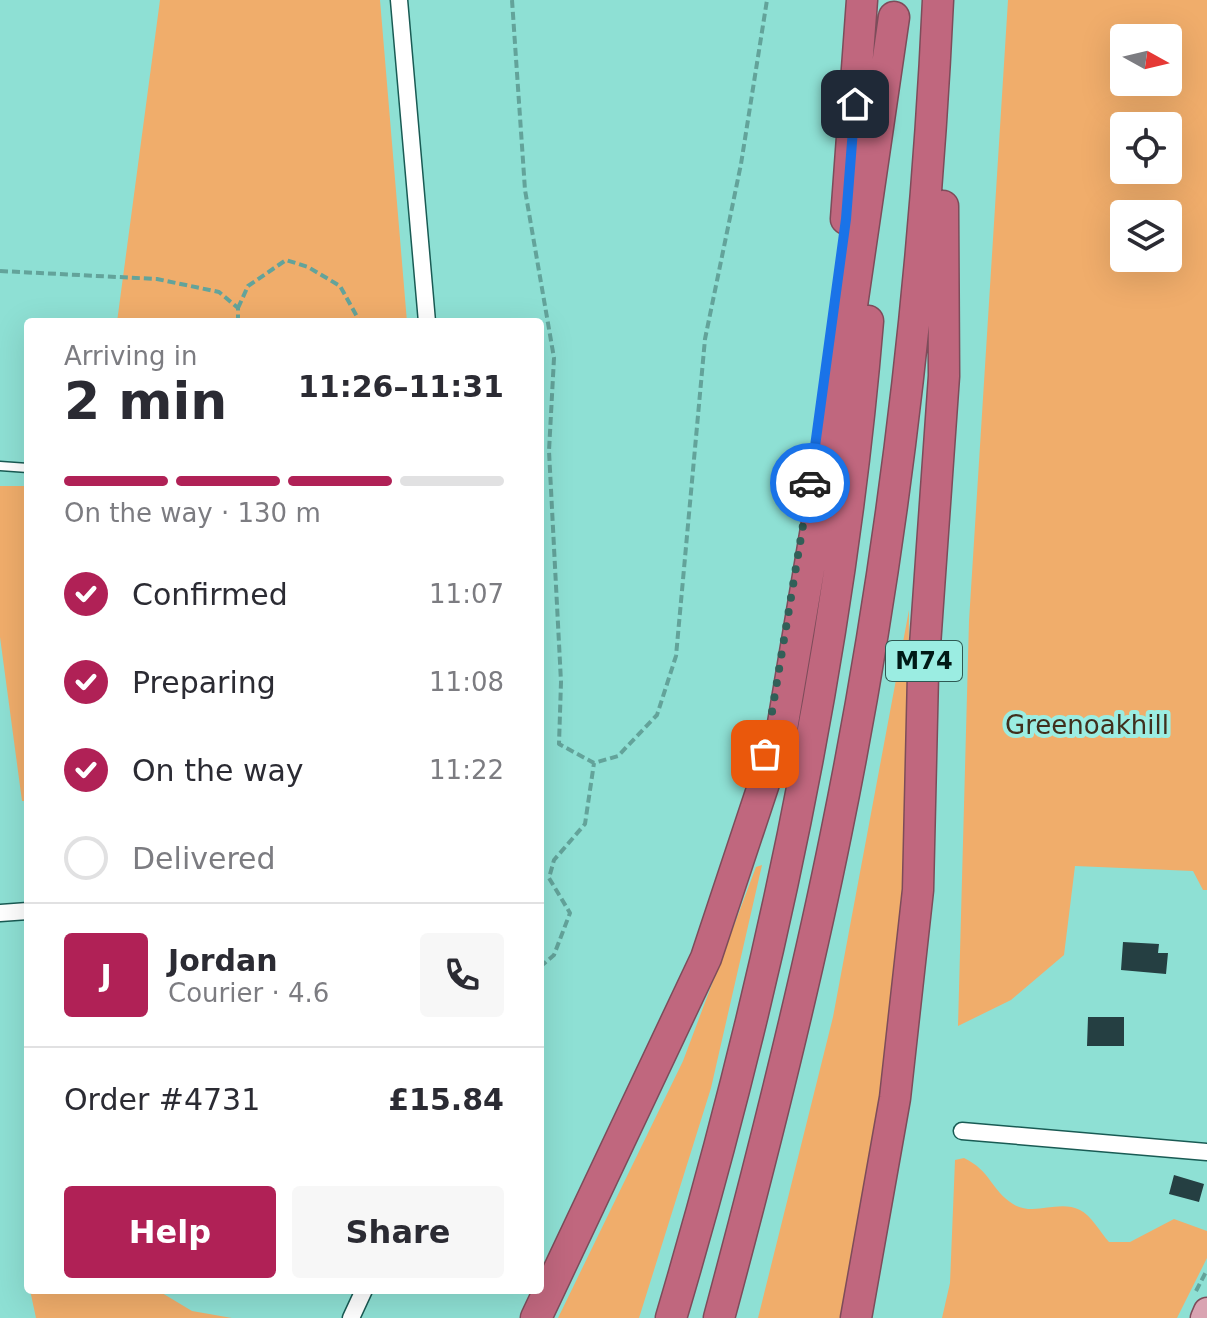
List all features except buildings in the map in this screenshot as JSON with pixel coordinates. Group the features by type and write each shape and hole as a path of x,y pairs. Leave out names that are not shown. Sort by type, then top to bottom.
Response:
{"highway":[{"path":"749,833 798,569 816,441 846,219 862,0"},
{"name":"M74","path":"718,1318 789,1046 833,850 877,605 921,257 938,0"},
{"name":"M74","path":"856,1318 895,1098 918,890 923,674 944,376 948,0"},
{"path":"536,1318 706,958 782,729 810,572 894,8"},
{"path":"671,1318 748,1035 820,686 862,388 894,8"}],"main road":[{"path":"1204,1318 1207,1311"}],"street":[{"path":"399,0 427,318"},
{"path":"0,913 24,911"},
{"path":"962,1131 1207,1152"},
{"path":"351,1318 362,1294"}],"lane":[{"path":"0,466 24,468"}],"path":[{"path":"512,0 525,190 554,358 549,451 561,682 559,744 594,763 618,756 657,715 676,656 705,339 741,164 767,0"},
{"path":"238,318 238,308 248,286 286,260 308,267 340,286 358,318"},
{"path":"0,271 157,279 219,292 238,308"},
{"path":"544,964 554,955 570,913 549,878 554,860 585,824 594,763"}],"green space":[{"path":"160,0 380,0 407,318 118,318"},
{"name":"Greenoakhill","path":"1008,0 1207,0 1207,890 1203,890 1193,871 1075,866 1064,955 1011,1000 958,1026 969,621"},
{"path":"0,486 24,486 24,801 22,801 0,637"},
{"path":"909,610 907,887 881,1124 847,1318 758,1318 833,1017"},
{"path":"762,865 711,1088 639,1318 558,1318 683,1061 756,867"},
{"path":"964,1158 980,1169 1013,1204 1029,1209 1063,1206 1080,1210 1109,1242 1130,1242 1174,1219 1207,1231 1207,1258 1177,1318 942,1318 950,1283 955,1160"},
{"path":"31,1294 164,1294 192,1311 232,1318 36,1318"}],"way so far":[{"path":"765,754 810,483"}],"route":[{"path":"810,483 846,219 855,104"}]}
